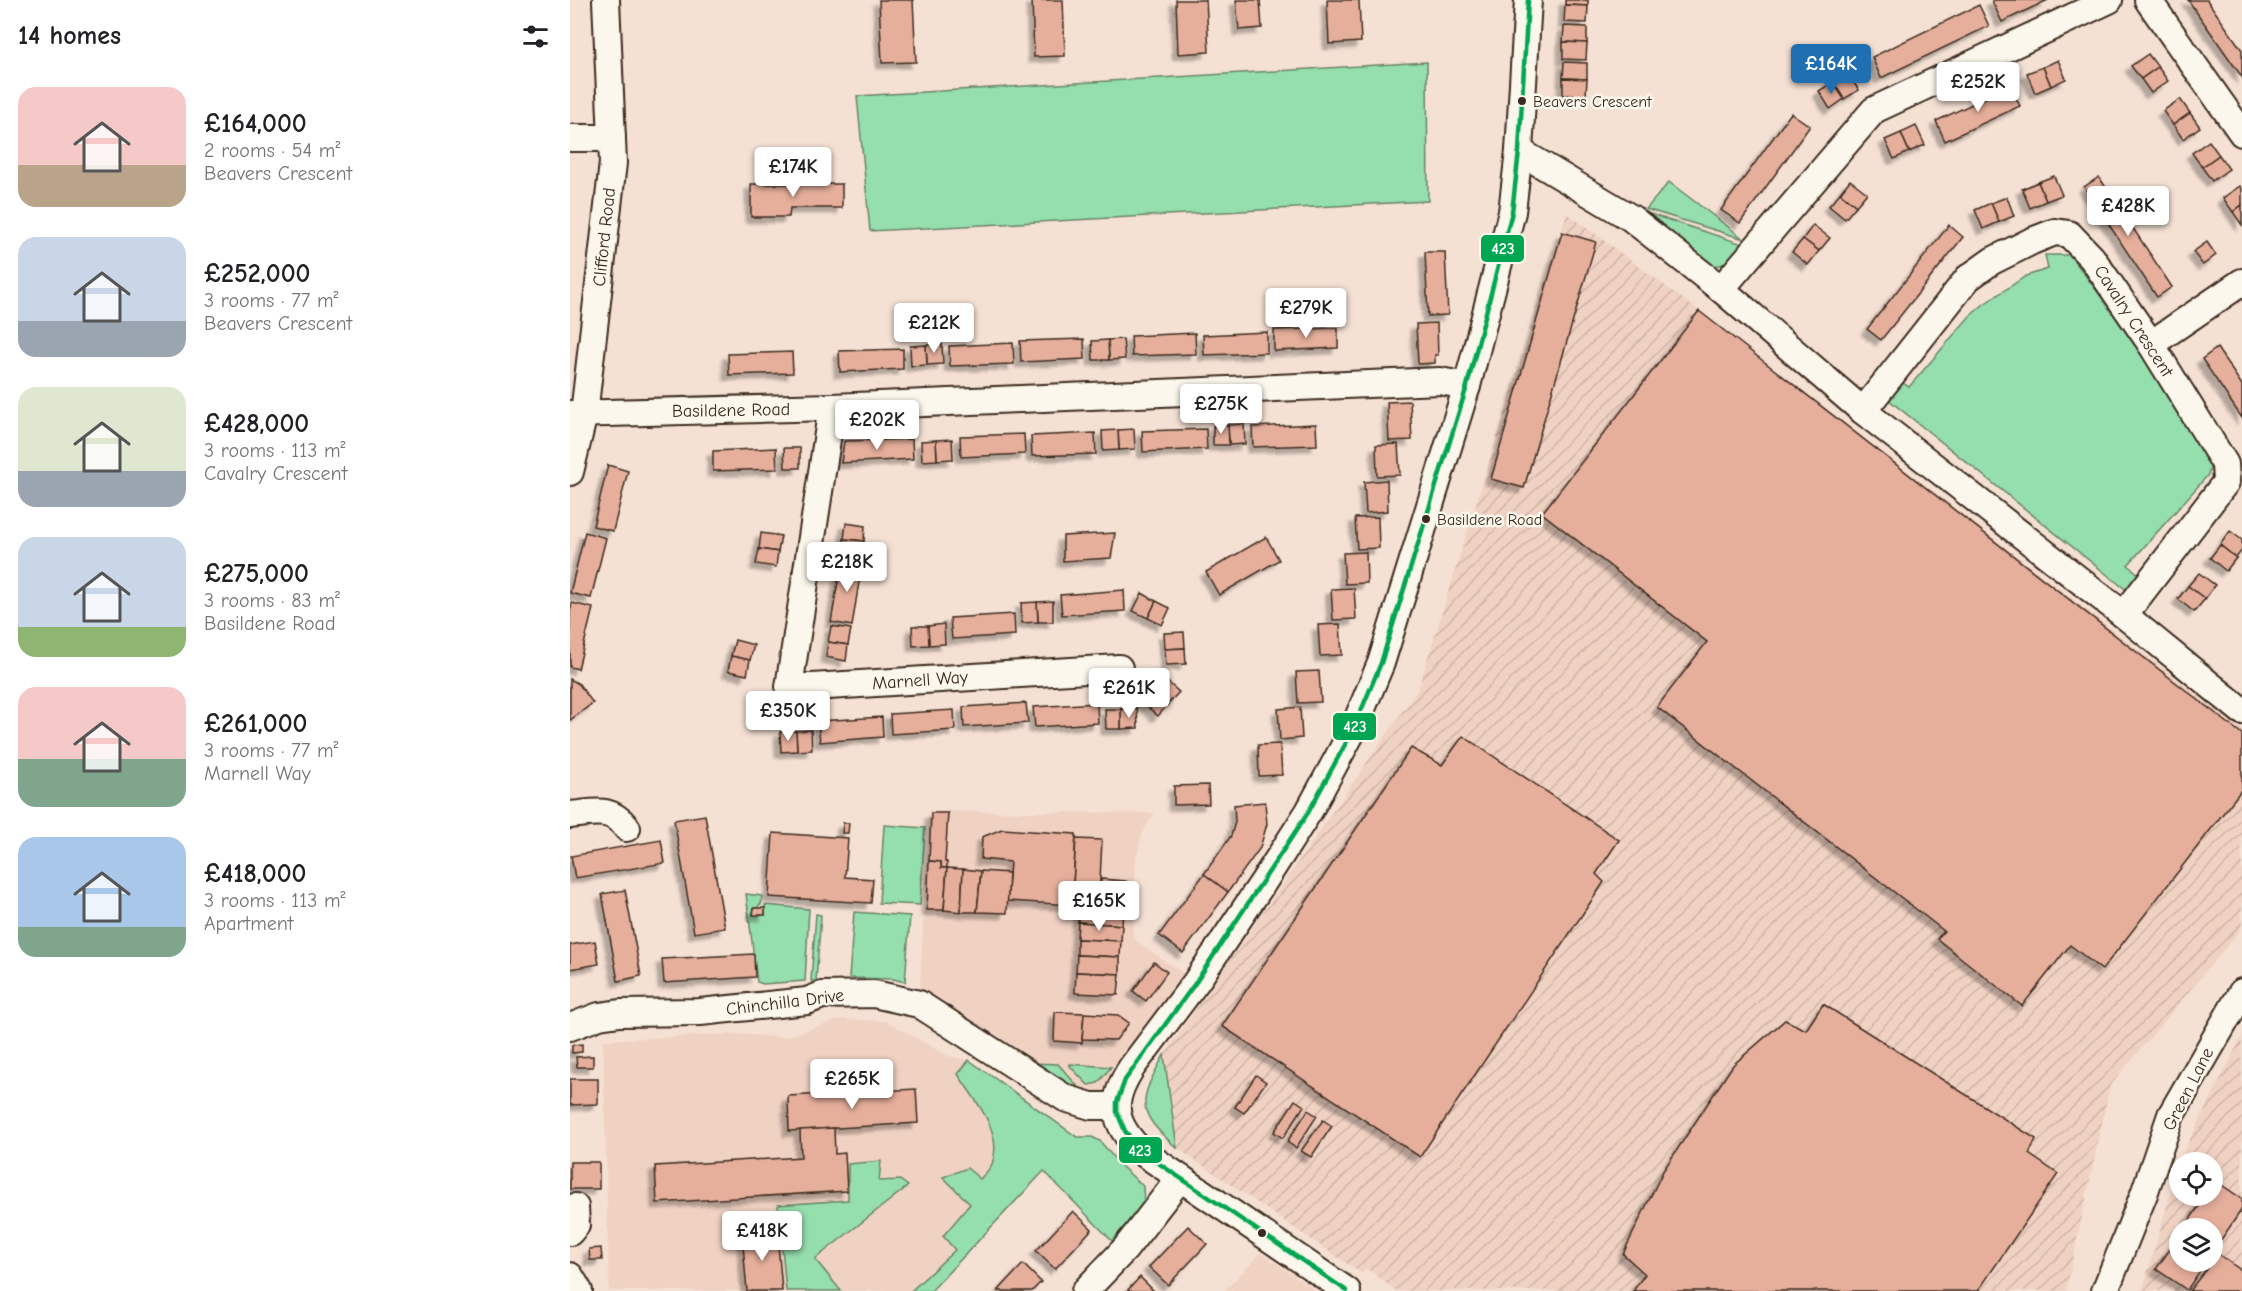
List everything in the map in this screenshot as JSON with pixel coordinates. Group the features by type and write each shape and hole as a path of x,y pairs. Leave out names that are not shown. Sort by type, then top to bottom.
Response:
{"street":[{"name":"Clifford Road","path":"570,472 613,163 606,0"},
{"path":"1347,1291 1142,1152 1130,1141 1122,1127 1116,1106 1118,1091 1192,987 1309,811 1353,730 1381,663 1467,386 1508,231 1519,151 1528,0"},
{"path":"1721,289 1874,110 2109,0"},
{"path":"2148,0 2242,133"},
{"path":"570,138 612,138"},
{"path":"1519,151 1631,218 1721,289 1863,411 2124,615 2242,711"},
{"name":"Cavalry Crescent","path":"1863,411 1968,278 1992,261 2055,232 2069,234 2082,245 2151,344 2226,464 2226,482 2124,615"},
{"path":"2151,344 2242,282"},
{"name":"Basildene Road","path":"577,414 832,407 1440,381 1467,386"},
{"name":"Marnell Way","path":"832,407 789,687 1119,668"},
{"path":"570,815 609,813 621,820 627,828"},
{"name":"Green Lane","path":"2105,1291 2144,1194 2170,1115 2242,992"},
{"name":"Chinchilla Drive","path":"570,1027 599,1016 620,1013 700,1012 807,1001 822,995 882,995 908,1000 927,1008 1065,1098 1091,1106 1116,1106"},
{"path":"1085,1291 1125,1249 1180,1178"},
{"path":"570,1232 576,1225 575,1207"},
{"path":"570,1276 579,1291"}],"shaded area":[{"path":"1567,213 1699,311 2242,730 2242,928 2110,1086 2066,1291 1396,1291 1366,1268 1362,1274 1177,1148 1164,1055 1418,689"},
{"path":"929,811 1155,813 1143,831 1136,858 1133,933 1140,944 1196,982 1101,1107 919,1004"},
{"path":"842,1019 886,1021 948,1056 969,1060 958,1074 991,1126 994,1145 992,1165 980,1180 971,1204 943,1236 955,1250 911,1291 841,1291 829,1277 804,1291 609,1291 603,1040 735,1034 784,1037"},
{"path":"2242,1036 2242,1291 2142,1291 2169,1199 2169,1206 2223,1206 2223,1152 2184,1152"},
{"path":"1261,1253 1317,1291 1224,1291"}],"green space":[{"path":"1427,62 1428,201 870,231 857,96"},
{"path":"1669,182 1744,239 1646,209"},
{"path":"1644,213 1746,245 1724,264 1707,264"},
{"path":"2045,255 2070,255 2140,348 2212,461 2208,475 2128,565 2142,577 2132,587 2125,589 1884,396 1894,377 1909,387 1970,316 1984,304 2026,276 2048,269"},
{"path":"884,825 925,828 920,905 879,903"},
{"path":"746,894 762,896 761,905 754,908 753,914 765,915 765,905 809,909 805,981 763,984 757,982"},
{"path":"854,912 910,916 905,982 893,979 849,978"},
{"path":"816,914 821,915 816,981 811,981"},
{"path":"1164,1055 1177,1148 1154,1124 1145,1105 1149,1084"},
{"path":"969,1060 1077,1137 1092,1137 1100,1141 1120,1165 1143,1186 1144,1203 1112,1241 1044,1171 931,1291 911,1291 955,1250 943,1236 970,1204 943,1177 967,1168 980,1179 992,1164 995,1152 991,1128 986,1116 958,1074"},
{"path":"1031,1063 1058,1064 1081,1090 1066,1087"},
{"path":"1070,1064 1111,1067 1098,1083 1088,1085"},
{"path":"881,1161 879,1181 900,1180 908,1186 815,1259 841,1291 786,1291 778,1205 848,1200 848,1164"}],"building":[{"path":"879,0 913,0 916,62 882,63"},
{"path":"1032,0 1063,0 1065,56 1034,57"},
{"path":"1176,0 1206,0 1209,52 1178,54"},
{"path":"1236,0 1260,0 1262,28 1239,30"},
{"path":"1327,0 1359,0 1361,42 1329,44"},
{"path":"1565,0 1588,0 1588,6 1565,5"},
{"path":"2048,0 2002,22 1992,1"},
{"path":"2188,0 2207,0 2242,50 2242,77"},
{"path":"1565,5 1588,6 1587,23 1564,22"},
{"path":"1979,5 1989,26 1881,78 1872,57"},
{"path":"1564,26 1587,27 1587,43 1563,42"},
{"path":"1563,42 1587,43 1586,60 1563,59"},
{"path":"2148,54 2158,67 2141,79 2131,66"},
{"path":"2058,60 2066,79 2051,86 2043,67"},
{"path":"1564,62 1587,63 1587,79 1563,78"},
{"path":"2043,67 2051,86 2035,93 2027,73"},
{"path":"2158,67 2168,81 2151,93 2141,79"},
{"path":"1847,73 1859,90 1844,99 1833,82"},
{"path":"1563,78 1587,79 1586,96 1563,95"},
{"path":"1833,82 1844,99 1830,109 1819,91"},
{"path":"2010,86 2020,106 1945,141 1936,121"},
{"path":"2180,99 2190,113 2173,125 2163,111"},
{"path":"1791,113 1810,126 1740,223 1721,210"},
{"path":"2190,113 2200,127 2183,139 2173,125"},
{"path":"1916,126 1925,145 1909,152 1901,133"},
{"path":"1901,133 1909,152 1894,159 1885,140"},
{"path":"2209,141 2219,155 2202,167 2192,153"},
{"path":"2219,155 2229,169 2212,181 2202,167"},
{"path":"2054,176 2062,195 2046,201 2038,182"},
{"path":"2099,177 2172,287 2157,297 2084,187"},
{"path":"1850,180 1867,193 1856,206 1840,193"},
{"path":"2038,182 2046,201 2030,208 2022,189"},
{"path":"751,184 842,184 842,208 790,208 789,217 751,217"},
{"path":"2240,186 2242,205 2233,212 2223,198"},
{"path":"1840,193 1856,206 1845,219 1829,206"},
{"path":"2007,197 2014,216 1999,222 1991,203"},
{"path":"1991,203 1999,222 1983,229 1975,210"},
{"path":"2242,205 2242,225 2233,212"},
{"path":"1813,225 1830,238 1819,251 1803,239"},
{"path":"1949,225 1963,237 1881,340 1867,329"},
{"path":"1562,232 1596,242 1524,488 1491,479"},
{"path":"1803,239 1819,251 1808,265 1792,252"},
{"path":"2207,242 2216,255 2203,265 2193,252"},
{"path":"1425,252 1445,252 1448,315 1428,316"},
{"path":"1699,311 2242,734 2242,789 2102,970 2070,945 2022,1006 1937,939 1944,931 1657,707 1707,642 1542,513"},
{"path":"1437,323 1438,355 1435,355 1435,363 1418,364 1416,324"},
{"path":"1338,328 1338,348 1274,351 1274,330"},
{"path":"1267,332 1267,353 1204,355 1203,335"},
{"path":"1195,333 1196,354 1132,356 1131,336"},
{"path":"1084,339 1085,359 1021,362 1020,341"},
{"path":"1123,339 1125,359 1109,360 1108,340"},
{"path":"1108,340 1109,360 1093,360 1092,341"},
{"path":"1013,343 1014,364 950,366 949,346"},
{"path":"942,344 943,364 927,365 926,345"},
{"path":"926,345 927,365 911,366 910,346"},
{"path":"2217,348 2242,385 2242,418 2202,359"},
{"path":"903,349 903,369 840,372 839,351"},
{"path":"792,352 793,373 729,375 728,354"},
{"path":"1410,401 1412,440 1389,441 1387,402"},
{"path":"1244,424 1245,444 1229,445 1228,425"},
{"path":"1316,424 1317,445 1253,447 1252,427"},
{"path":"1228,425 1229,445 1213,445 1213,426"},
{"path":"1134,429 1135,449 1119,450 1118,430"},
{"path":"1206,429 1207,449 1143,452 1142,431"},
{"path":"1118,430 1119,450 1103,451 1102,431"},
{"path":"1095,433 1096,454 1032,456 1031,436"},
{"path":"1024,434 1025,454 961,457 960,436"},
{"path":"912,439 913,459 841,463 844,441"},
{"path":"952,439 953,459 937,460 936,440"},
{"path":"936,440 937,460 922,461 921,441"},
{"path":"1398,444 1400,475 1377,476 1376,445"},
{"path":"776,448 777,469 713,471 713,451"},
{"path":"784,448 800,448 800,468 785,468"},
{"path":"608,465 628,471 613,531 593,526"},
{"path":"1387,480 1388,511 1366,513 1364,482"},
{"path":"1378,517 1379,548 1357,549 1355,518"},
{"path":"846,523 865,526 864,541 844,539"},
{"path":"2230,531 2242,540 2242,550 2236,558 2220,545"},
{"path":"585,532 606,538 591,598 570,593"},
{"path":"761,533 781,536 778,552 759,549"},
{"path":"1115,533 1111,558 1063,561 1063,536"},
{"path":"1266,537 1279,560 1219,595 1206,572"},
{"path":"844,539 864,541 861,557 842,555"},
{"path":"2220,545 2236,558 2226,571 2210,558"},
{"path":"759,549 778,552 776,567 756,564"},
{"path":"1366,552 1367,583 1345,584 1343,553"},
{"path":"842,559 862,563 852,626 831,622"},
{"path":"2199,573 2215,585 2205,599 2188,586"},
{"path":"2188,586 2205,599 2194,612 2178,599"},
{"path":"1354,588 1356,619 1333,620 1331,589"},
{"path":"1124,590 1125,611 1062,615 1060,595"},
{"path":"1142,593 1156,601 1148,618 1133,611"},
{"path":"1053,601 1053,622 1038,622 1037,602"},
{"path":"1156,601 1170,608 1162,625 1148,618"},
{"path":"1037,602 1038,622 1022,623 1021,603"},
{"path":"572,603 593,608 578,669 570,667"},
{"path":"1014,614 1015,635 952,639 950,618"},
{"path":"944,624 945,644 929,645 928,626"},
{"path":"1340,624 1342,655 1320,656 1318,625"},
{"path":"831,626 851,629 848,645 828,642"},
{"path":"912,626 928,626 929,645 913,646"},
{"path":"1184,632 1185,648 1165,649 1164,633"},
{"path":"735,640 754,645 750,660 731,656"},
{"path":"828,642 848,645 846,661 826,657"},
{"path":"1185,648 1186,664 1166,665 1165,649"},
{"path":"731,656 750,660 747,675 728,671"},
{"path":"1319,671 1321,702 1298,703 1296,672"},
{"path":"570,679 579,684 593,703 570,720"},
{"path":"1164,679 1179,692 1168,704 1153,691"},
{"path":"1153,691 1168,704 1158,716 1143,703"},
{"path":"1026,703 1028,723 964,727 963,707"},
{"path":"1097,703 1098,723 1035,727 1033,707"},
{"path":"1300,707 1302,738 1280,740 1278,709"},
{"path":"1137,708 1138,728 1121,729 1121,709"},
{"path":"1105,709 1121,709 1121,729 1106,729"},
{"path":"954,710 955,730 891,734 890,714"},
{"path":"882,717 883,737 820,742 818,721"},
{"path":"811,730 812,750 797,751 796,731"},
{"path":"796,731 797,751 781,752 780,732"},
{"path":"1463,736 1619,840 1596,874 1604,882 1420,1157 1222,1026 1411,748 1442,765"},
{"path":"1280,744 1282,775 1259,776 1258,745"},
{"path":"1208,785 1209,804 1174,805 1174,786"},
{"path":"1265,802 1267,824 1260,848 1228,892 1204,874 1231,836 1235,822 1234,805"},
{"path":"931,813 948,813 945,862 947,862 947,868 941,868 941,862 929,861"},
{"path":"705,815 725,928 694,933 674,820"},
{"path":"843,823 849,823 848,833 842,833"},
{"path":"1002,829 1076,834 1072,905 1007,901 1010,862 981,859 982,837"},
{"path":"773,833 848,838 845,877 873,879 871,903 769,897"},
{"path":"1076,839 1102,840 1099,900 1072,899"},
{"path":"661,840 665,863 575,878 571,856"},
{"path":"929,861 941,862 941,868 947,868 944,910 927,910"},
{"path":"947,868 963,869 961,912 944,910"},
{"path":"963,869 981,871 977,912 961,912"},
{"path":"981,871 1009,873 1007,913 977,912"},
{"path":"1204,874 1228,892 1183,953 1159,935"},
{"path":"1101,879 1126,881 1125,904 1099,902"},
{"path":"625,890 641,976 618,981 602,894"},
{"path":"1079,906 1123,909 1122,925 1078,922"},
{"path":"754,908 765,908 765,915 753,915"},
{"path":"1078,922 1122,925 1121,941 1077,939"},
{"path":"1077,939 1121,941 1120,957 1077,955"},
{"path":"595,941 599,964 570,969 570,945"},
{"path":"754,954 755,977 664,983 662,959"},
{"path":"1077,955 1120,957 1120,974 1076,972"},
{"path":"1154,962 1167,972 1146,1001 1133,991"},
{"path":"1076,972 1120,974 1118,995 1075,993"},
{"path":"1823,1004 2036,1139 2029,1154 2058,1174 1978,1291 1633,1291 1645,1274 1623,1254 1663,1171 1733,1065 1785,1020 1806,1030"},
{"path":"1055,1012 1084,1013 1082,1043 1054,1041"},
{"path":"1084,1013 1118,1015 1129,1023 1116,1040 1082,1039"},
{"path":"582,1044 582,1052 572,1053 572,1045"},
{"path":"593,1056 593,1067 577,1067 576,1057"},
{"path":"1256,1075 1266,1082 1244,1113 1235,1107"},
{"path":"570,1079 598,1079 598,1104 570,1105"},
{"path":"916,1089 918,1123 789,1131 788,1096"},
{"path":"1295,1100 1304,1106 1283,1138 1274,1132"},
{"path":"1308,1110 1317,1116 1296,1148 1287,1142"},
{"path":"1323,1120 1332,1126 1311,1157 1301,1151"},
{"path":"834,1128 835,1154 845,1153 847,1191 657,1203 655,1166 801,1157 800,1130"},
{"path":"570,1162 599,1162 599,1189 570,1189"},
{"path":"2223,1186 2242,1199 2242,1209 2223,1237 2223,1218 2191,1218 2199,1206 2223,1206"},
{"path":"1073,1211 1092,1229 1055,1269 1036,1251"},
{"path":"1188,1226 1207,1244 1168,1285 1149,1267"},
{"path":"777,1231 782,1291 747,1291 742,1234"},
{"path":"601,1248 602,1260 590,1260 589,1249"},
{"path":"2169,1251 2169,1272 2199,1272 2187,1290 2156,1269"},
{"path":"2223,1258 2242,1271 2242,1291 2189,1291 2204,1272 2223,1272"},
{"path":"1023,1264 1041,1282 1032,1291 998,1291"},
{"path":"1140,1277 1154,1291 1127,1291"}],"transit line":[{"name":"423","path":"1347,1291 1142,1152 1125,1131 1117,1112 1117,1102 1125,1080 1196,982 1309,811 1353,730 1381,663 1467,386 1512,212 1519,151 1528,0"}],"place":[{"name":"Beavers Crescent","path":"1522,101"},
{"name":"Basildene Road","path":"1426,519"}]}
